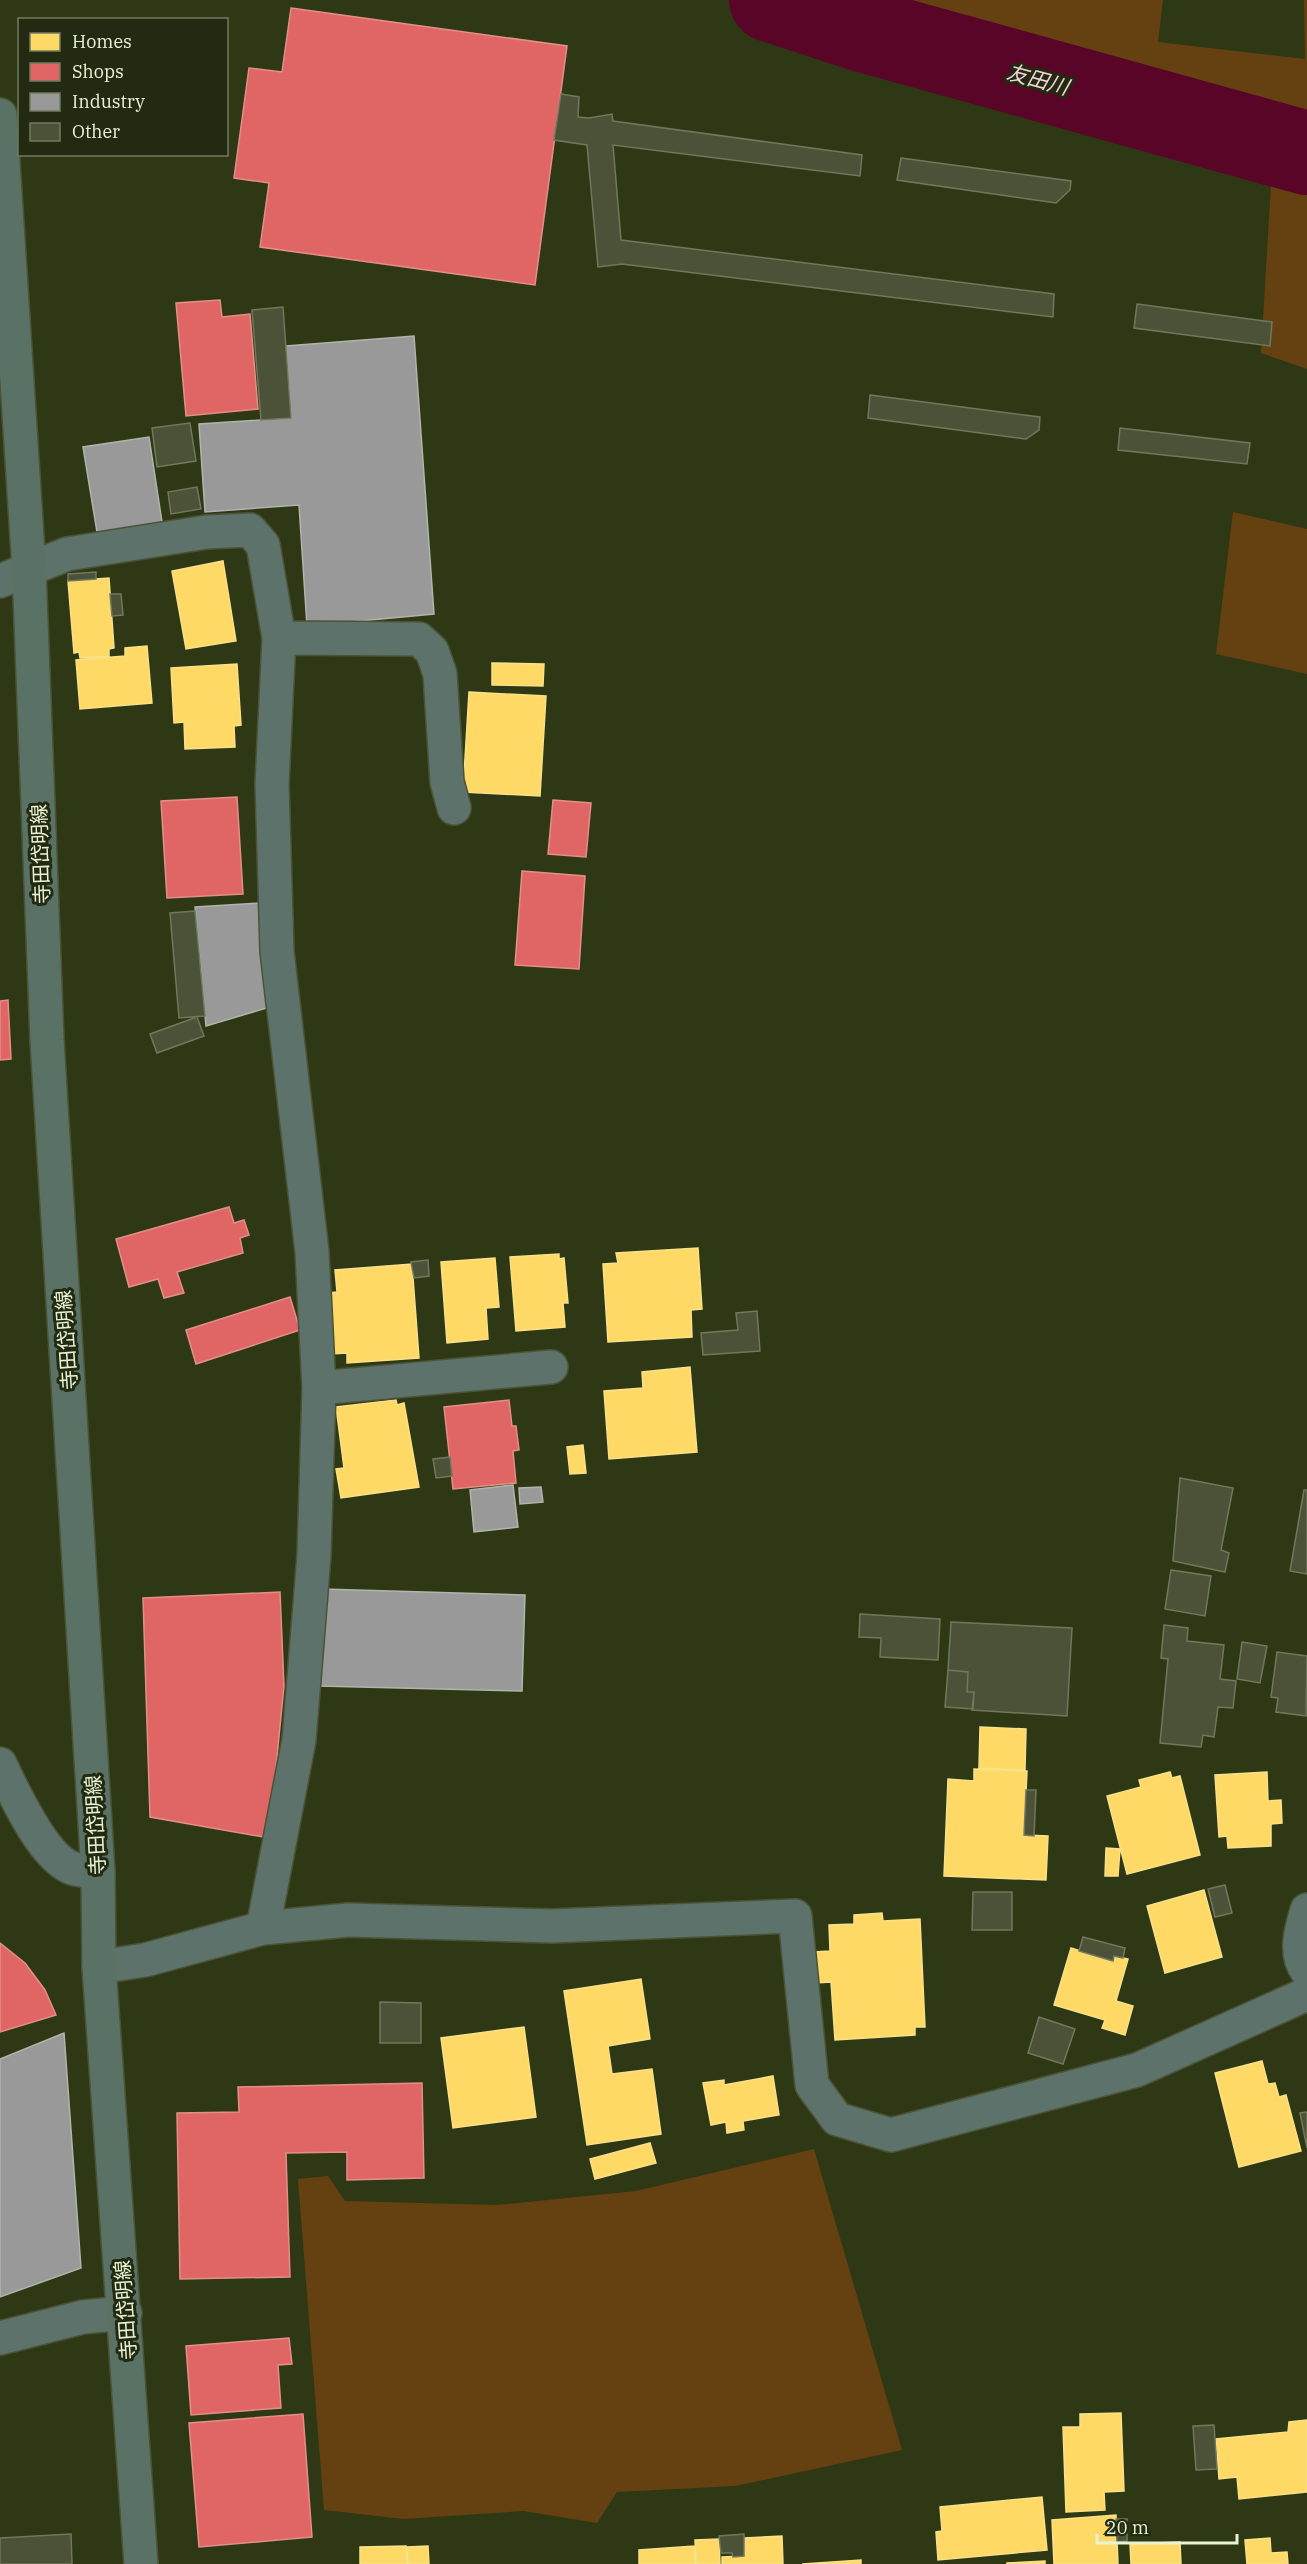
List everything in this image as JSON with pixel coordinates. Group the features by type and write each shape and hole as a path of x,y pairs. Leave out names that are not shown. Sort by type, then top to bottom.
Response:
{"main road":[{"name":"寺田岱明線","path":"0,115 14,575 47,1040 98,1872 99,1967 141,2564"}],"street":[{"path":"14,575 67,554 207,532 250,530 263,545 279,638 272,784 277,951 312,1252 319,1388 314,1555 299,1740 263,1928"},
{"path":"279,638 419,639 432,651 440,674 447,782 454,808"},
{"path":"319,1388 551,1367"},
{"path":"0,1764 27,1820 56,1856 73,1869 98,1872"},
{"path":"1307,1910 1299,1939 1307,1971"},
{"path":"99,1967 145,1960 263,1928 348,1920 552,1926 795,1916 812,2085 837,2119 891,2136 1137,2070 1307,1994"},
{"path":"0,2338 83,2317 125,2313"}],"shaded area":[{"path":"807,0 1163,0 1158,42 1305,59 1304,0 1307,0 1307,141"},
{"path":"1273,151 1307,161 1307,369 1261,353"},
{"path":"1233,512 1307,529 1307,674 1216,654"},
{"path":"814,2149 902,2450 735,2486 617,2492 597,2523 524,2511 403,2519 324,2510 298,2179 328,2176 345,2201 497,2205 636,2191"}],"building: Homes":[{"path":"223,561 236,641 186,649 172,571"},
{"path":"109,578 114,648 109,649 109,656 80,658 79,652 74,653 68,581"},
{"path":"147,646 152,703 80,709 76,660 125,656 125,648"},
{"path":"492,663 544,664 543,686 492,685"},
{"path":"237,664 241,725 234,726 235,747 185,749 184,722 174,723 171,668"},
{"path":"469,692 546,696 540,796 463,792"},
{"path":"698,1248 702,1309 691,1310 692,1337 608,1342 603,1264 618,1263 616,1253"},
{"path":"559,1254 559,1259 564,1258 568,1303 563,1303 565,1327 516,1331 510,1257"},
{"path":"495,1258 499,1307 486,1308 488,1339 447,1343 441,1262"},
{"path":"412,1264 419,1358 347,1363 347,1353 331,1354 327,1293 337,1292 335,1270"},
{"path":"690,1367 697,1452 609,1459 604,1391 643,1388 642,1372"},
{"path":"396,1400 397,1405 404,1403 419,1487 341,1498 336,1469 344,1468 336,1407"},
{"path":"583,1445 586,1473 570,1474 567,1447"},
{"path":"980,1727 1026,1729 1025,1770 979,1768"},
{"path":"974,1769 1027,1771 1024,1835 1048,1836 1046,1880 944,1876 948,1779 974,1781"},
{"path":"1170,1772 1172,1778 1180,1776 1200,1855 1127,1874 1107,1796 1141,1787 1139,1780"},
{"path":"1267,1772 1268,1801 1281,1800 1282,1823 1271,1824 1271,1846 1228,1848 1227,1836 1219,1837 1215,1775"},
{"path":"1106,1848 1120,1849 1118,1876 1105,1876"},
{"path":"1204,1890 1222,1957 1165,1973 1147,1906"},
{"path":"882,1913 883,1921 920,1919 925,2027 915,2027 915,2035 835,2040 831,1982 816,1983 814,1952 830,1951 829,1925 854,1924 854,1915"},
{"path":"1071,1948 1113,1961 1114,1956 1128,1959 1116,2001 1133,2006 1125,2035 1102,2028 1105,2020 1054,2005"},
{"path":"641,1979 650,2039 608,2046 612,2074 652,2069 661,2134 587,2145 564,1991"},
{"path":"524,2027 536,2117 453,2128 441,2038"},
{"path":"1262,2061 1268,2084 1275,2083 1279,2097 1286,2095 1301,2151 1239,2167 1215,2073"},
{"path":"773,2076 779,2115 743,2121 744,2130 727,2133 726,2122 711,2125 703,2083 724,2080 724,2085"},
{"path":"650,2143 656,2163 595,2179 590,2159"},
{"path":"1121,2413 1124,2491 1104,2492 1105,2510 1066,2512 1063,2427 1080,2427 1080,2414"},
{"path":"1307,2420 1307,2492 1239,2499 1237,2477 1219,2479 1216,2439 1288,2432 1289,2422"},
{"path":"1042,2497 1047,2550 938,2560 936,2532 942,2531 940,2507"},
{"path":"1116,2515 1118,2564 1054,2564 1052,2520"},
{"path":"782,2536 783,2564 722,2564 722,2557 744,2556 744,2538"},
{"path":"1270,2538 1271,2553 1287,2552 1288,2564 1247,2564 1245,2540"},
{"path":"719,2539 720,2564 696,2564 695,2540"},
{"path":"1180,2542 1181,2564 1131,2564 1130,2544"},
{"path":"406,2546 407,2564 360,2564 360,2547"},
{"path":"428,2546 429,2564 408,2564 407,2547"},
{"path":"694,2546 695,2564 639,2564 639,2550"},
{"path":"861,2560 861,2564 802,2564"},
{"path":"1045,2561 1045,2564 1007,2564 1007,2563"}],"building: Shops":[{"path":"291,8 567,46 535,285 260,247 269,183 234,178 249,68 282,72"},
{"path":"220,300 222,317 250,314 258,409 186,416 176,303"},
{"path":"237,797 243,894 167,898 161,801"},
{"path":"553,800 591,803 586,857 548,854"},
{"path":"522,871 585,876 579,969 515,965"},
{"path":"8,1000 11,1059 0,1060 0,1001"},
{"path":"229,1207 234,1223 244,1220 249,1235 240,1238 243,1253 177,1272 184,1293 164,1298 158,1279 129,1287 116,1239"},
{"path":"290,1297 300,1330 196,1364 186,1330"},
{"path":"509,1400 512,1426 516,1426 519,1450 513,1451 516,1483 453,1489 444,1407"},
{"path":"280,1592 284,1686 269,1838 150,1817 143,1598"},
{"path":"0,1943 25,1963 45,1990 56,2015 0,2032"},
{"path":"422,2083 424,2178 347,2180 347,2152 286,2153 290,2277 180,2279 177,2113 239,2112 238,2087"},
{"path":"289,2338 292,2364 278,2365 281,2408 191,2415 186,2346"},
{"path":"303,2414 312,2537 199,2547 189,2423"}],"building: Industry":[{"path":"414,336 434,614 307,626 299,505 205,512 199,424 291,418 286,346"},
{"path":"149,437 162,522 97,532 83,447"},
{"path":"261,903 270,1007 206,1026 195,907"},
{"path":"513,1485 518,1527 474,1532 470,1490"},
{"path":"541,1487 543,1502 520,1504 519,1488"},
{"path":"322,1589 525,1595 522,1691 319,1686"},
{"path":"64,2033 81,2268 0,2297 0,2059"}],"building: Other":[{"path":"561,94 579,97 578,117 589,118 612,114 613,121 862,155 860,176 613,145 621,240 1054,294 1053,317 622,264 598,267 587,145 554,140"},
{"path":"901,158 1071,181 1070,190 1056,203 897,180"},
{"path":"1137,304 1272,322 1270,346 1134,328"},
{"path":"283,307 291,418 261,420 252,310"},
{"path":"870,395 1040,417 1039,430 1026,439 868,418"},
{"path":"190,423 196,461 157,467 152,428"},
{"path":"1120,428 1250,443 1247,464 1118,450"},
{"path":"197,487 201,509 171,514 168,492"},
{"path":"96,572 96,579 68,581 68,574"},
{"path":"110,594 121,594 123,615 112,616"},
{"path":"195,911 205,1016 179,1018 170,913"},
{"path":"197,1017 204,1036 157,1053 150,1034"},
{"path":"428,1260 429,1276 414,1278 411,1262"},
{"path":"757,1311 760,1351 703,1355 701,1333 738,1330 736,1313"},
{"path":"450,1457 452,1476 436,1478 433,1459"},
{"path":"1180,1478 1233,1488 1221,1550 1229,1553 1225,1572 1173,1561"},
{"path":"1304,1490 1307,1490 1307,1574 1290,1571"},
{"path":"1171,1570 1211,1576 1205,1616 1165,1609"},
{"path":"860,1614 940,1619 938,1660 880,1657 881,1638 859,1637"},
{"path":"951,1622 1072,1628 1067,1716 972,1710 974,1692 967,1692 968,1672 948,1670"},
{"path":"1164,1625 1188,1628 1187,1641 1224,1645 1220,1679 1236,1681 1233,1708 1218,1707 1214,1737 1203,1735 1201,1747 1160,1743 1168,1659 1161,1658"},
{"path":"1242,1642 1267,1646 1260,1683 1237,1679"},
{"path":"1277,1652 1307,1656 1306,1716 1276,1712 1278,1698 1271,1697"},
{"path":"948,1670 968,1672 967,1692 974,1692 973,1709 945,1707"},
{"path":"1026,1790 1036,1790 1034,1836 1024,1835"},
{"path":"1225,1885 1232,1913 1215,1917 1208,1889"},
{"path":"973,1892 1012,1892 1012,1930 972,1930"},
{"path":"1083,1937 1125,1948 1123,1958 1114,1956 1113,1961 1079,1951"},
{"path":"380,2002 421,2003 421,2043 380,2043"},
{"path":"1039,2017 1075,2029 1063,2064 1028,2053"},
{"path":"1307,2112 1307,2148 1300,2113"},
{"path":"1214,2425 1217,2469 1196,2470 1193,2426"},
{"path":"1116,2519 1127,2519 1127,2541 1117,2542"},
{"path":"71,2534 72,2564 0,2564 0,2538"},
{"path":"744,2534 744,2556 733,2557 732,2553 721,2553 719,2536"}],"waterway":[{"name":"友田川","path":"771,0 863,30 1307,153"}]}
